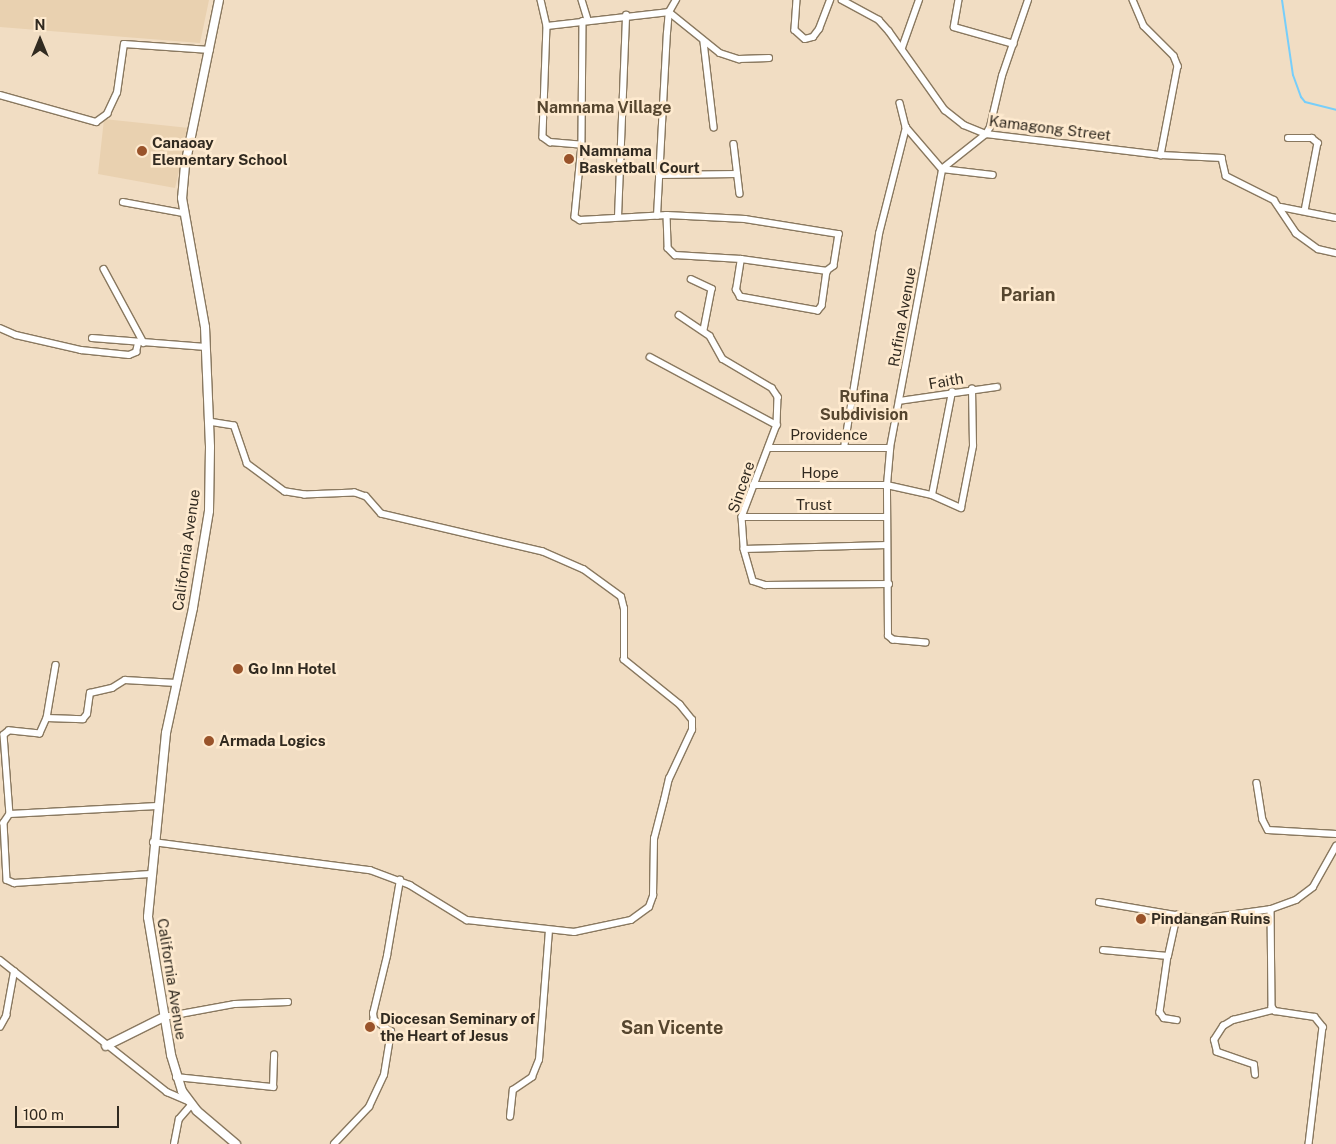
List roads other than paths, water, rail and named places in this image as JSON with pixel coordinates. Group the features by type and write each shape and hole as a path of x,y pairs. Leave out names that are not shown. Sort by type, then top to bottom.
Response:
{"street":[{"name":"California Avenue","path":"190,1103 176,1077 148,924 150,874 157,806 176,683 193,608 209,511 209,422 206,347 202,307 183,213 185,165 220,0"},
{"path":"541,0 547,26 543,137 550,142 582,145"},
{"path":"582,0 586,21 582,145 575,214 580,220 667,215 745,219 836,232 839,237 834,266 827,271 741,259 672,254 668,248 667,215"},
{"path":"657,216 669,12 676,0"},
{"path":"797,0 795,30 805,38 812,37 819,29 830,0"},
{"name":"Kamagong Street","path":"842,0 879,20 902,48 945,110 964,125 986,134 1161,155 1222,158 1226,176 1267,195 1281,207"},
{"path":"902,48 919,0"},
{"path":"959,0 954,27 1014,44"},
{"path":"942,169 986,134 1028,0"},
{"path":"1133,0 1144,26 1177,62 1161,155"},
{"path":"547,26 626,15 669,12 704,42 732,58 769,58"},
{"path":"618,218 626,15"},
{"path":"704,42 714,127"},
{"path":"0,96 96,122 107,114 117,93 124,44 210,50"},
{"path":"900,103 906,127 942,169 993,175"},
{"path":"844,448 879,234 906,127"},
{"path":"1288,138 1312,138 1318,143 1305,211"},
{"path":"734,144 740,194"},
{"name":"Rufina Avenue","path":"926,643 894,640 888,636 887,485 890,448 942,169"},
{"path":"659,175 737,174"},
{"path":"123,202 183,213"},
{"path":"1281,207 1336,218"},
{"path":"1281,207 1296,233 1318,249 1336,253"},
{"path":"741,259 736,290 740,297 812,312 822,306 827,271"},
{"path":"104,269 141,343"},
{"path":"691,279 712,289 704,330"},
{"name":"Sincere","path":"679,315 704,330 723,359 775,391 778,397 777,425 742,517 744,549 749,575 757,584 888,584"},
{"path":"0,328 16,335 81,350 129,355 136,352 141,343"},
{"path":"92,338 206,347"},
{"path":"650,357 777,425"},
{"name":"Faith","path":"899,401 972,389 997,387"},
{"name":"Hope","path":"754,485 887,485 932,495 956,508 962,506 973,446 972,389"},
{"path":"932,495 952,392"},
{"path":"153,842 362,869 400,880 467,920 571,933 631,920 649,907 653,896 654,840 669,779 691,738 692,720 685,710 624,660 624,610 621,597 584,570 560,559 381,514 366,497 355,493 305,495 285,492 247,464 234,426 209,422"},
{"name":"Providence","path":"768,448 890,448"},
{"name":"Trust","path":"742,517 887,517"},
{"path":"744,549 887,545"},
{"path":"56,665 47,718 40,734 9,731 4,735 10,814 4,824 5,874 9,882 150,874"},
{"path":"47,718 83,719 87,714 90,694 112,688 125,680 176,683"},
{"path":"1257,783 1262,820 1268,830 1336,834"},
{"path":"10,814 157,806"},
{"path":"1099,902 1177,916 1230,917 1271,909 1296,900 1313,888 1336,846"},
{"path":"334,1144 369,1107 384,1075 391,1032 374,1020 373,1014 387,956 400,880"},
{"path":"1271,909 1273,1010"},
{"path":"1177,916 1168,956 1160,1012 1164,1018 1177,1020"},
{"path":"510,1117 513,1090 532,1076 539,1060 550,931"},
{"path":"1103,950 1168,956"},
{"path":"0,960 106,1046 167,1092 190,1103 236,1144"},
{"path":"0,1027 6,1016 14,972"},
{"path":"106,1046 164,1017 235,1004 288,1002"},
{"path":"1256,1075 1254,1065 1217,1052 1214,1040 1223,1026 1233,1020 1273,1010 1315,1017 1324,1027 1309,1144"},
{"path":"176,1077 273,1087 274,1055"},
{"path":"174,1144 179,1119 190,1103"}],"waterway":[{"path":"1282,0 1293,75 1301,97 1305,102 1336,110"}],"place":[{"name":"Canaoay Elementary School","path":"142,151"},
{"name":"Namnama Basketball Court","path":"569,159"},
{"name":"Go Inn Hotel","path":"238,669"},
{"name":"Armada Logics","path":"209,741"},
{"name":"Pindangan Ruins","path":"1141,919"},
{"name":"Diocesan Seminary of the Heart of Jesus","path":"370,1027"}],"district":[{"name":"Namnama Village","path":"604,108"},
{"name":"Parian","path":"1028,295"},
{"name":"Rufina Subdivision","path":"864,406"},
{"name":"San Vicente","path":"672,1028"}]}
